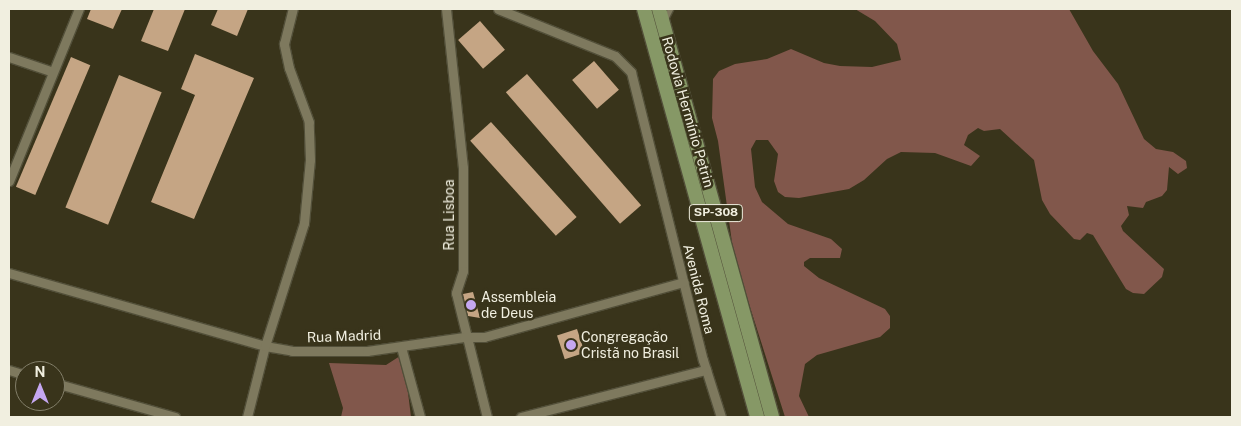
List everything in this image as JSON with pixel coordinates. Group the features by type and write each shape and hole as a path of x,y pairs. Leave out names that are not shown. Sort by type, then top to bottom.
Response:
{"main road":[{"name":"SP-308","path":"644,9 757,417"},
{"name":"Rodovia Hermínio Petrin","path":"659,9 772,417"}],"street":[{"path":"9,181 79,9"},
{"path":"247,417 265,346 304,223 310,160 308,122 288,68 284,44 293,9"},
{"name":"Rua Lisboa","path":"446,9 462,168 464,241 462,270 456,293 464,337 487,417"},
{"name":"Avenida Roma","path":"498,9 615,56 631,72 706,370 721,417"},
{"path":"9,57 53,72"},
{"name":"Rua Madrid","path":"9,273 265,346 292,351 367,351 464,337 484,337 684,282"},
{"path":"401,347 420,417"},
{"path":"521,417 706,370"},
{"path":"65,386 175,417"}],"lane":[{"path":"663,24 670,9"}],"shaded area":[{"path":"855,9 1069,9 1093,51 1118,84 1144,139 1156,149 1173,152 1186,161 1187,168 1178,174 1169,167 1167,190 1162,196 1146,202 1143,208 1127,206 1129,215 1121,226 1123,231 1164,269 1162,277 1144,294 1133,293 1126,289 1093,235 1087,233 1080,240 1074,239 1050,214 1042,200 1034,160 1000,129 984,131 978,128 968,135 964,145 980,156 971,166 935,153 901,152 887,159 864,180 849,189 799,198 785,197 778,192 774,181 778,154 768,140 756,140 751,149 755,187 762,202 788,224 831,239 842,249 840,258 810,258 804,262 804,266 819,278 885,309 890,316 890,328 880,337 817,355 805,364 799,396 809,417 785,417 734,257 718,141 712,118 713,79 719,71 735,64 767,59 791,49 824,63 840,66 872,67 901,60 897,44 875,21"},
{"path":"400,356 406,376 411,417 341,417 343,408 329,363 386,365"}],"building":[{"path":"91,9 122,9 113,29 87,19"},
{"path":"154,9 185,9 168,51 141,41"},
{"path":"218,9 248,9 237,36 211,25"},
{"path":"480,21 505,50 483,69 458,40"},
{"path":"195,54 254,78 194,219 151,202 195,95 181,89"},
{"path":"71,57 90,65 35,195 16,187"},
{"path":"594,61 619,90 597,109 572,80"},
{"path":"527,74 641,205 620,224 506,92"},
{"path":"119,75 162,92 108,225 65,208"},
{"path":"491,122 577,217 556,236 470,141"},
{"name":"Assembleia de Deus","path":"473,292 480,318 468,316 463,294"},
{"name":"Congregação Cristã no Brasil","path":"577,329 585,353 565,359 557,335"}],"place":[{"name":"Assembleia de Deus","path":"471,305"},
{"name":"Congregação Cristã no Brasil","path":"571,345"}]}
